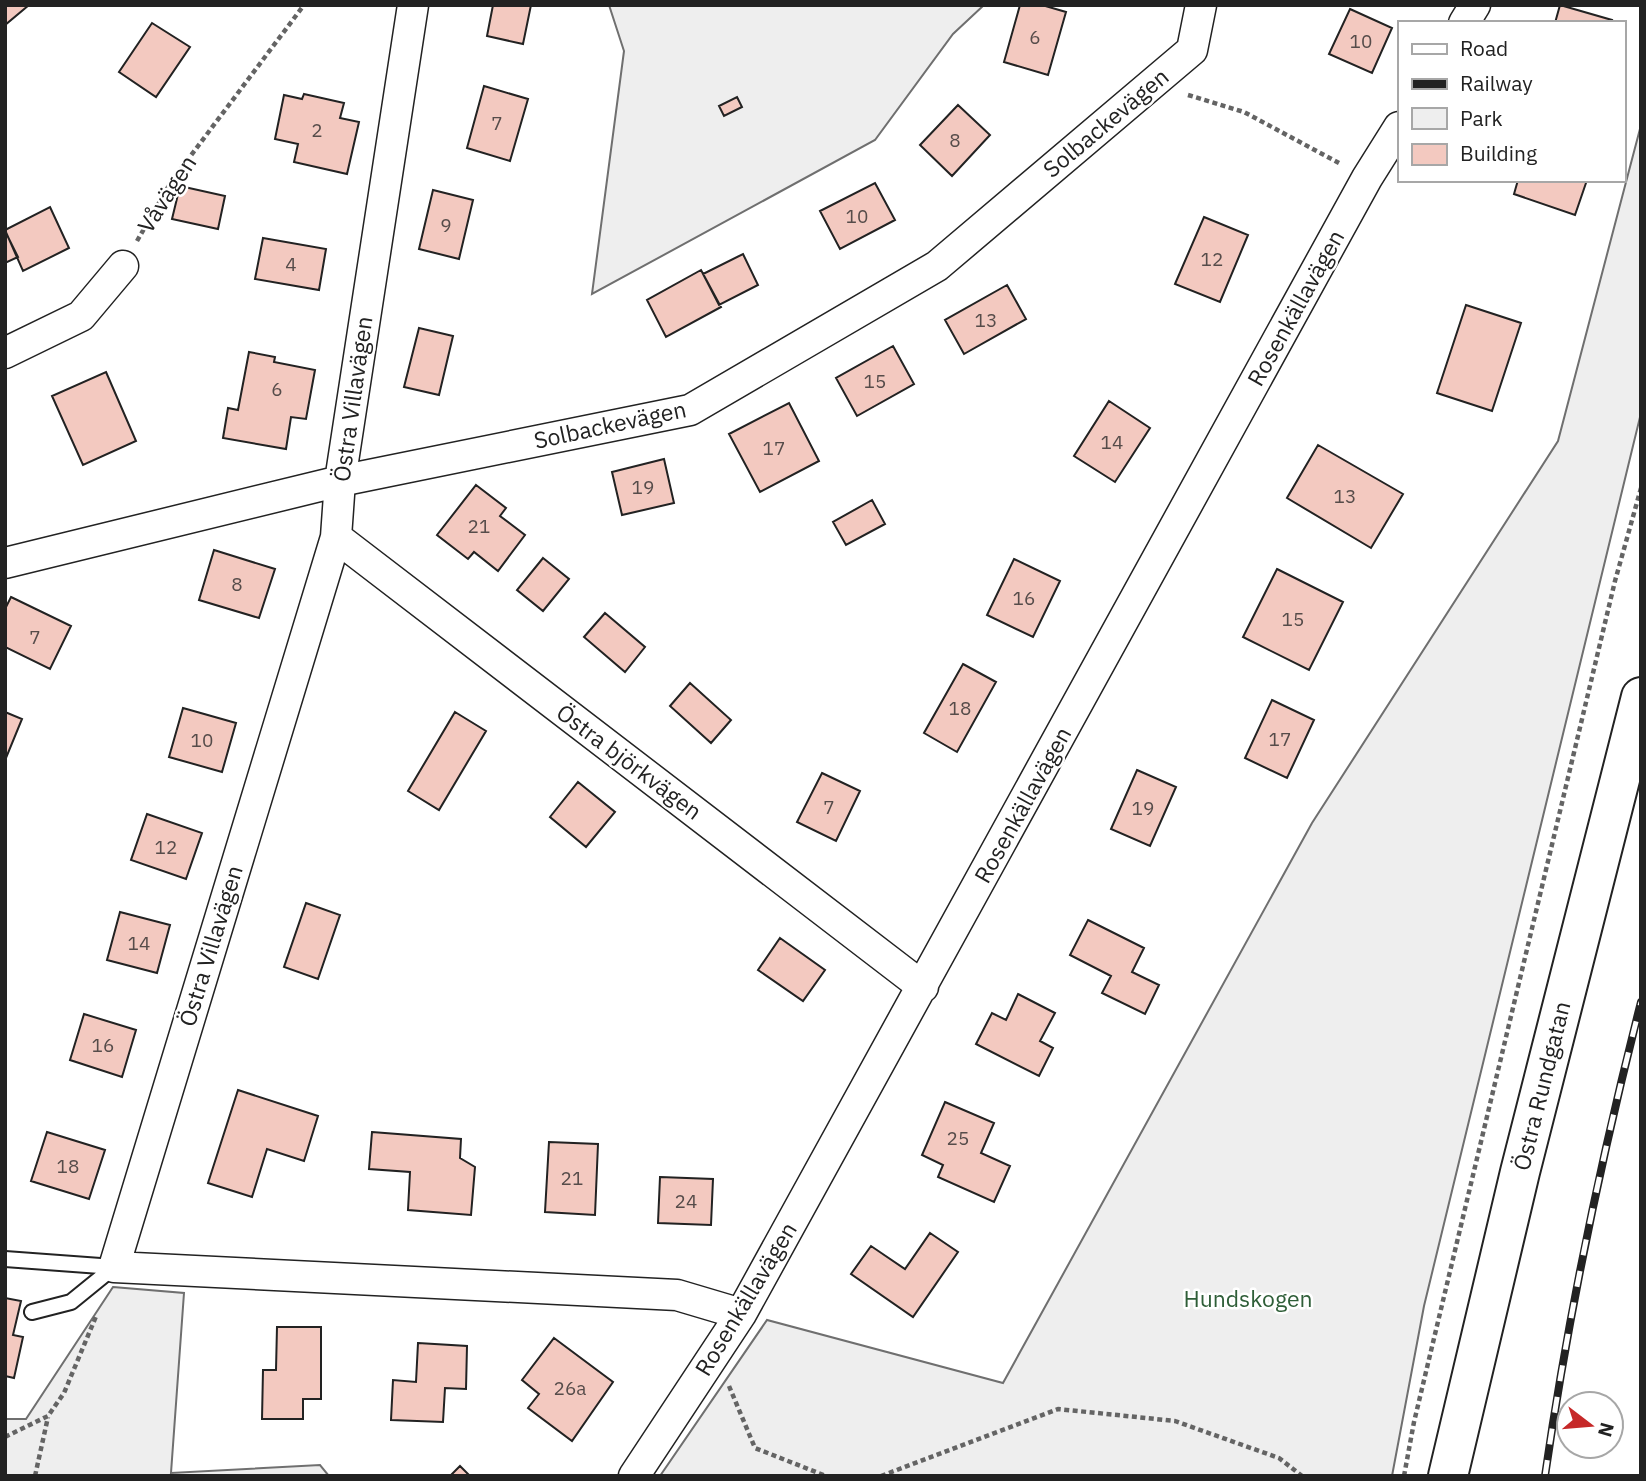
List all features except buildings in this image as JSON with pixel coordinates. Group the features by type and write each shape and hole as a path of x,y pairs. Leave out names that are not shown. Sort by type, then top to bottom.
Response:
{"main road":[{"name":"Östra Rundgatan","path":"1448,1476 1520,1172 1641,697"}],"street":[{"name":"Östra Villavägen","path":"114,1267 336,537 340,481 413,5"},
{"name":"Solbackevägen","path":"5,563 340,481 690,410 937,266 1192,50 1201,5"},
{"path":"1465,21 1475,5"},
{"name":"Rosenkällavägen","path":"634,1476 741,1314 1367,178 1398,129"},
{"path":"5,353 81,316 123,266"},
{"name":"Östra björkvägen","path":"336,537 923,987"},
{"path":"114,1267 677,1295 741,1314"}],"lane":[{"path":"5,1259 114,1267"},
{"path":"32,1312 71,1302 114,1267"}],"path":[{"name":"Våvägen","path":"123,266 171,181 304,5"},
{"path":"1149,86 1203,98 1244,112 1367,178"},
{"path":"1404,1476 1414,1422 1517,985 1615,581 1641,488"},
{"path":"35,1476 48,1416 64,1393 114,1267"},
{"path":"716,1352 755,1448 826,1476"},
{"path":"881,1476 1058,1409 1175,1421 1279,1458 1302,1476"},
{"path":"5,1437 48,1416"}],"green space":[{"path":"609,5 984,5 953,34 875,140 592,294 624,51"},
{"name":"Hundskogen","path":"1641,125 1641,413 1424,1306 1392,1476 660,1476 767,1320 1003,1383 1312,823 1558,441"},
{"path":"113,1287 184,1293 171,1473 320,1465 329,1476 5,1476 5,1419 26,1419"}],"railway":[{"path":"1545,1476 1587,1238 1641,1002"}]}
